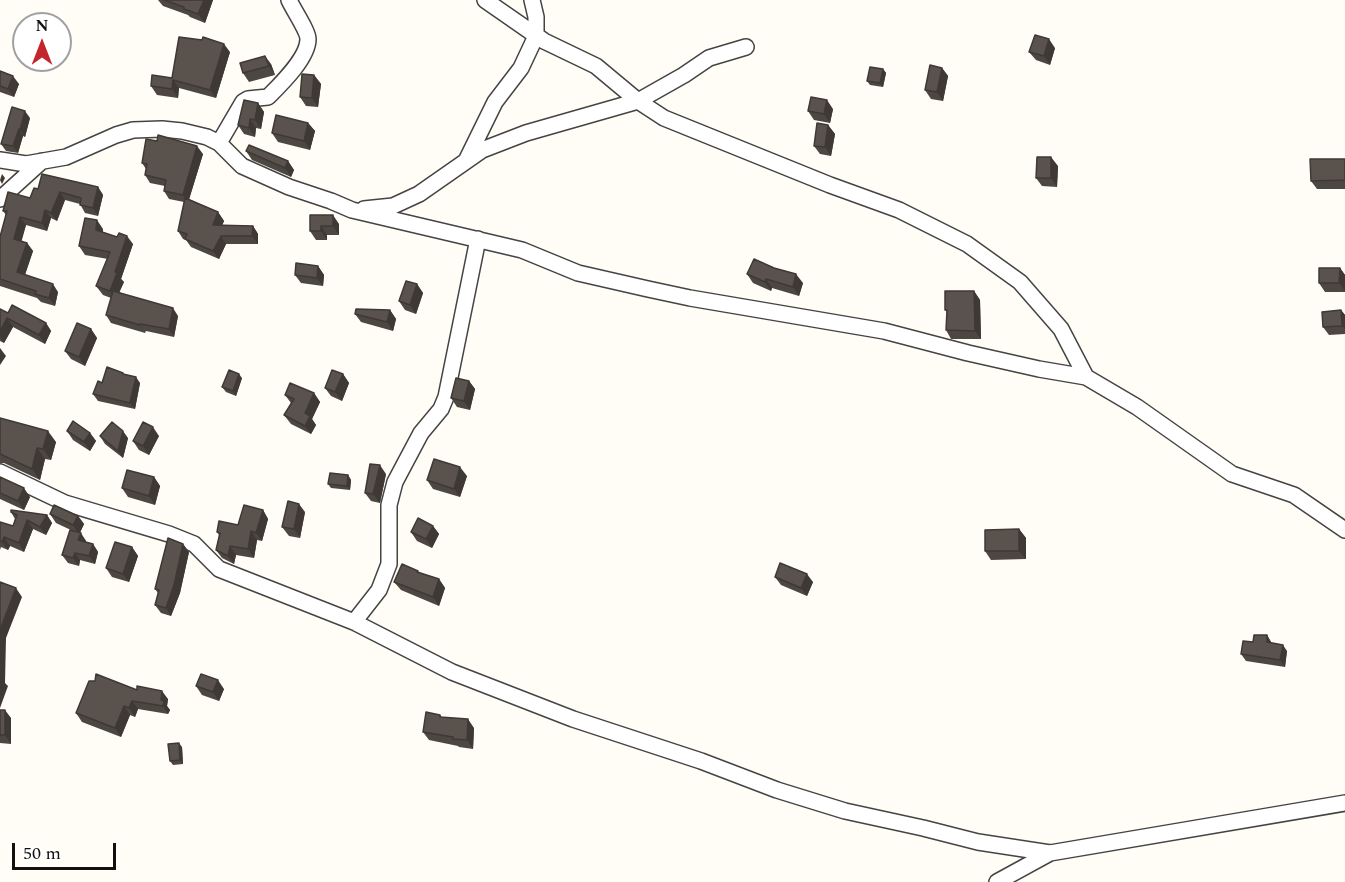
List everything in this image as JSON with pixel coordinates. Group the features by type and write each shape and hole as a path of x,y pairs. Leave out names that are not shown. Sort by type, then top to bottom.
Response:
{"street":[{"path":"219,143 243,102 248,99 268,97 303,55 308,37 289,0"},
{"path":"485,0 544,42 596,66 638,101 664,118 830,185 899,210 967,244 1020,282 1061,329 1086,377"},
{"path":"466,161 495,102 521,68 536,36 536,17 532,0"},
{"path":"352,210 393,206 419,194 482,150 493,145 526,133 638,101 709,58 746,47"},
{"path":"0,160 26,164 66,157 133,130 182,131 207,137 219,143 242,166 352,210 522,250 578,273 690,298 884,331 968,353 1086,377 1137,407 1232,474 1294,495 1345,530"},
{"path":"0,199 42,161"},
{"path":"354,622 379,590 389,564 388,505 395,482 421,433 441,410 446,397 478,239"},
{"path":"0,472 65,503 178,537 194,544 219,569 354,622 452,672 573,719 844,811 978,842 1050,852 1345,803"},
{"path":"997,882 1050,852"}],"building":[{"path":"164,0 204,0 198,14"},
{"path":"1035,35 1049,39 1044,56 1029,52"},
{"path":"179,37 202,40 203,37 224,44 210,90 173,80 172,89 151,86 152,75 172,78"},
{"path":"265,56 269,66 243,73 240,63"},
{"path":"930,65 942,68 937,92 925,90"},
{"path":"870,67 883,69 880,83 867,81"},
{"path":"0,71 13,76 8,89 0,86"},
{"path":"302,74 314,75 312,98 300,97"},
{"path":"811,97 827,100 824,114 808,111"},
{"path":"244,100 258,103 255,120 250,119 249,128 238,125"},
{"path":"12,107 25,111 13,146 1,144"},
{"path":"276,115 308,123 304,141 272,133"},
{"path":"817,123 828,125 825,147 814,146"},
{"path":"158,135 197,146 183,195 164,191 166,180 145,175 147,164 142,163 146,139 157,141"},
{"path":"249,145 288,161 285,168 246,151"},
{"path":"1037,157 1051,157 1051,178 1036,178"},
{"path":"1310,159 1345,159 1345,180 1311,181"},
{"path":"42,174 98,187 93,208 80,205 81,198 60,192 51,213 45,210 42,223 20,217 14,239 27,243 17,272 53,284 49,298 35,294 36,291 0,279 0,237 7,211 3,211 8,192 30,198 34,188 38,189"},
{"path":"185,198 218,212 213,225 253,226 252,236 221,236 213,251 185,239 187,234 178,231"},
{"path":"310,215 333,215 333,226 321,226 321,231 310,231"},
{"path":"85,218 97,220 96,230 117,237 119,233 127,236 110,291 96,286 110,252 79,246"},
{"path":"754,259 796,274 793,287 766,279 765,282 747,274"},
{"path":"296,263 318,266 317,278 295,275"},
{"path":"1319,268 1340,268 1339,283 1319,283"},
{"path":"406,281 417,284 410,305 399,301"},
{"path":"113,291 173,308 169,329 140,325 106,315"},
{"path":"945,291 974,291 975,331 946,330"},
{"path":"12,305 46,323 39,335 7,318 0,331 0,309 8,313"},
{"path":"356,309 390,310 387,322 355,314"},
{"path":"1341,310 1342,326 1323,327 1322,312"},
{"path":"77,323 91,329 79,357 65,351"},
{"path":"107,367 136,377 130,403 93,394 98,381 102,383"},
{"path":"229,370 239,374 233,391 222,387"},
{"path":"332,370 343,374 335,392 325,388"},
{"path":"456,378 469,381 464,401 451,398"},
{"path":"290,383 314,393 305,413 310,416 305,426 284,415 294,399 285,395"},
{"path":"0,418 48,431 43,449 37,448 32,469 0,454"},
{"path":"73,421 90,433 84,442 67,431"},
{"path":"112,422 123,431 118,451 100,436"},
{"path":"143,422 153,427 143,446 133,441"},
{"path":"434,459 460,467 454,489 427,480"},
{"path":"370,464 380,465 373,494 365,493"},
{"path":"127,470 154,477 149,496 122,488"},
{"path":"330,473 348,475 347,486 328,484"},
{"path":"0,477 24,488 18,501 0,493"},
{"path":"288,501 299,504 294,529 282,527"},
{"path":"54,505 78,516 73,525 50,514"},
{"path":"244,505 263,510 256,533 251,531 248,549 230,546 228,556 216,550 220,533 217,532 219,521 238,525"},
{"path":"11,510 47,515 40,527 27,520 19,543 4,537 2,542 0,541 0,522 13,526 17,515"},
{"path":"418,518 433,526 426,539 411,532"},
{"path":"1019,529 1019,551 985,551 985,530"},
{"path":"70,530 81,533 78,540 93,544 89,556 75,553 73,558 62,555"},
{"path":"168,538 183,544 174,585 166,608 155,605 159,590 155,589"},
{"path":"115,542 132,547 123,574 106,568"},
{"path":"780,563 807,574 801,588 775,577"},
{"path":"402,564 439,579 433,597 394,582"},
{"path":"0,582 16,588 0,630"},
{"path":"1254,635 1267,635 1267,642 1283,645 1280,660 1241,654 1243,641 1253,642"},
{"path":"96,674 137,690 137,686 162,691 163,706 132,701 129,708 124,706 115,728 76,713 89,681 95,681"},
{"path":"201,674 218,680 213,692 196,686"},
{"path":"0,710 5,710 5,735 0,735"},
{"path":"426,712 440,715 440,717 468,719 467,740 423,732"},
{"path":"179,743 180,760 170,761 168,744"}]}
